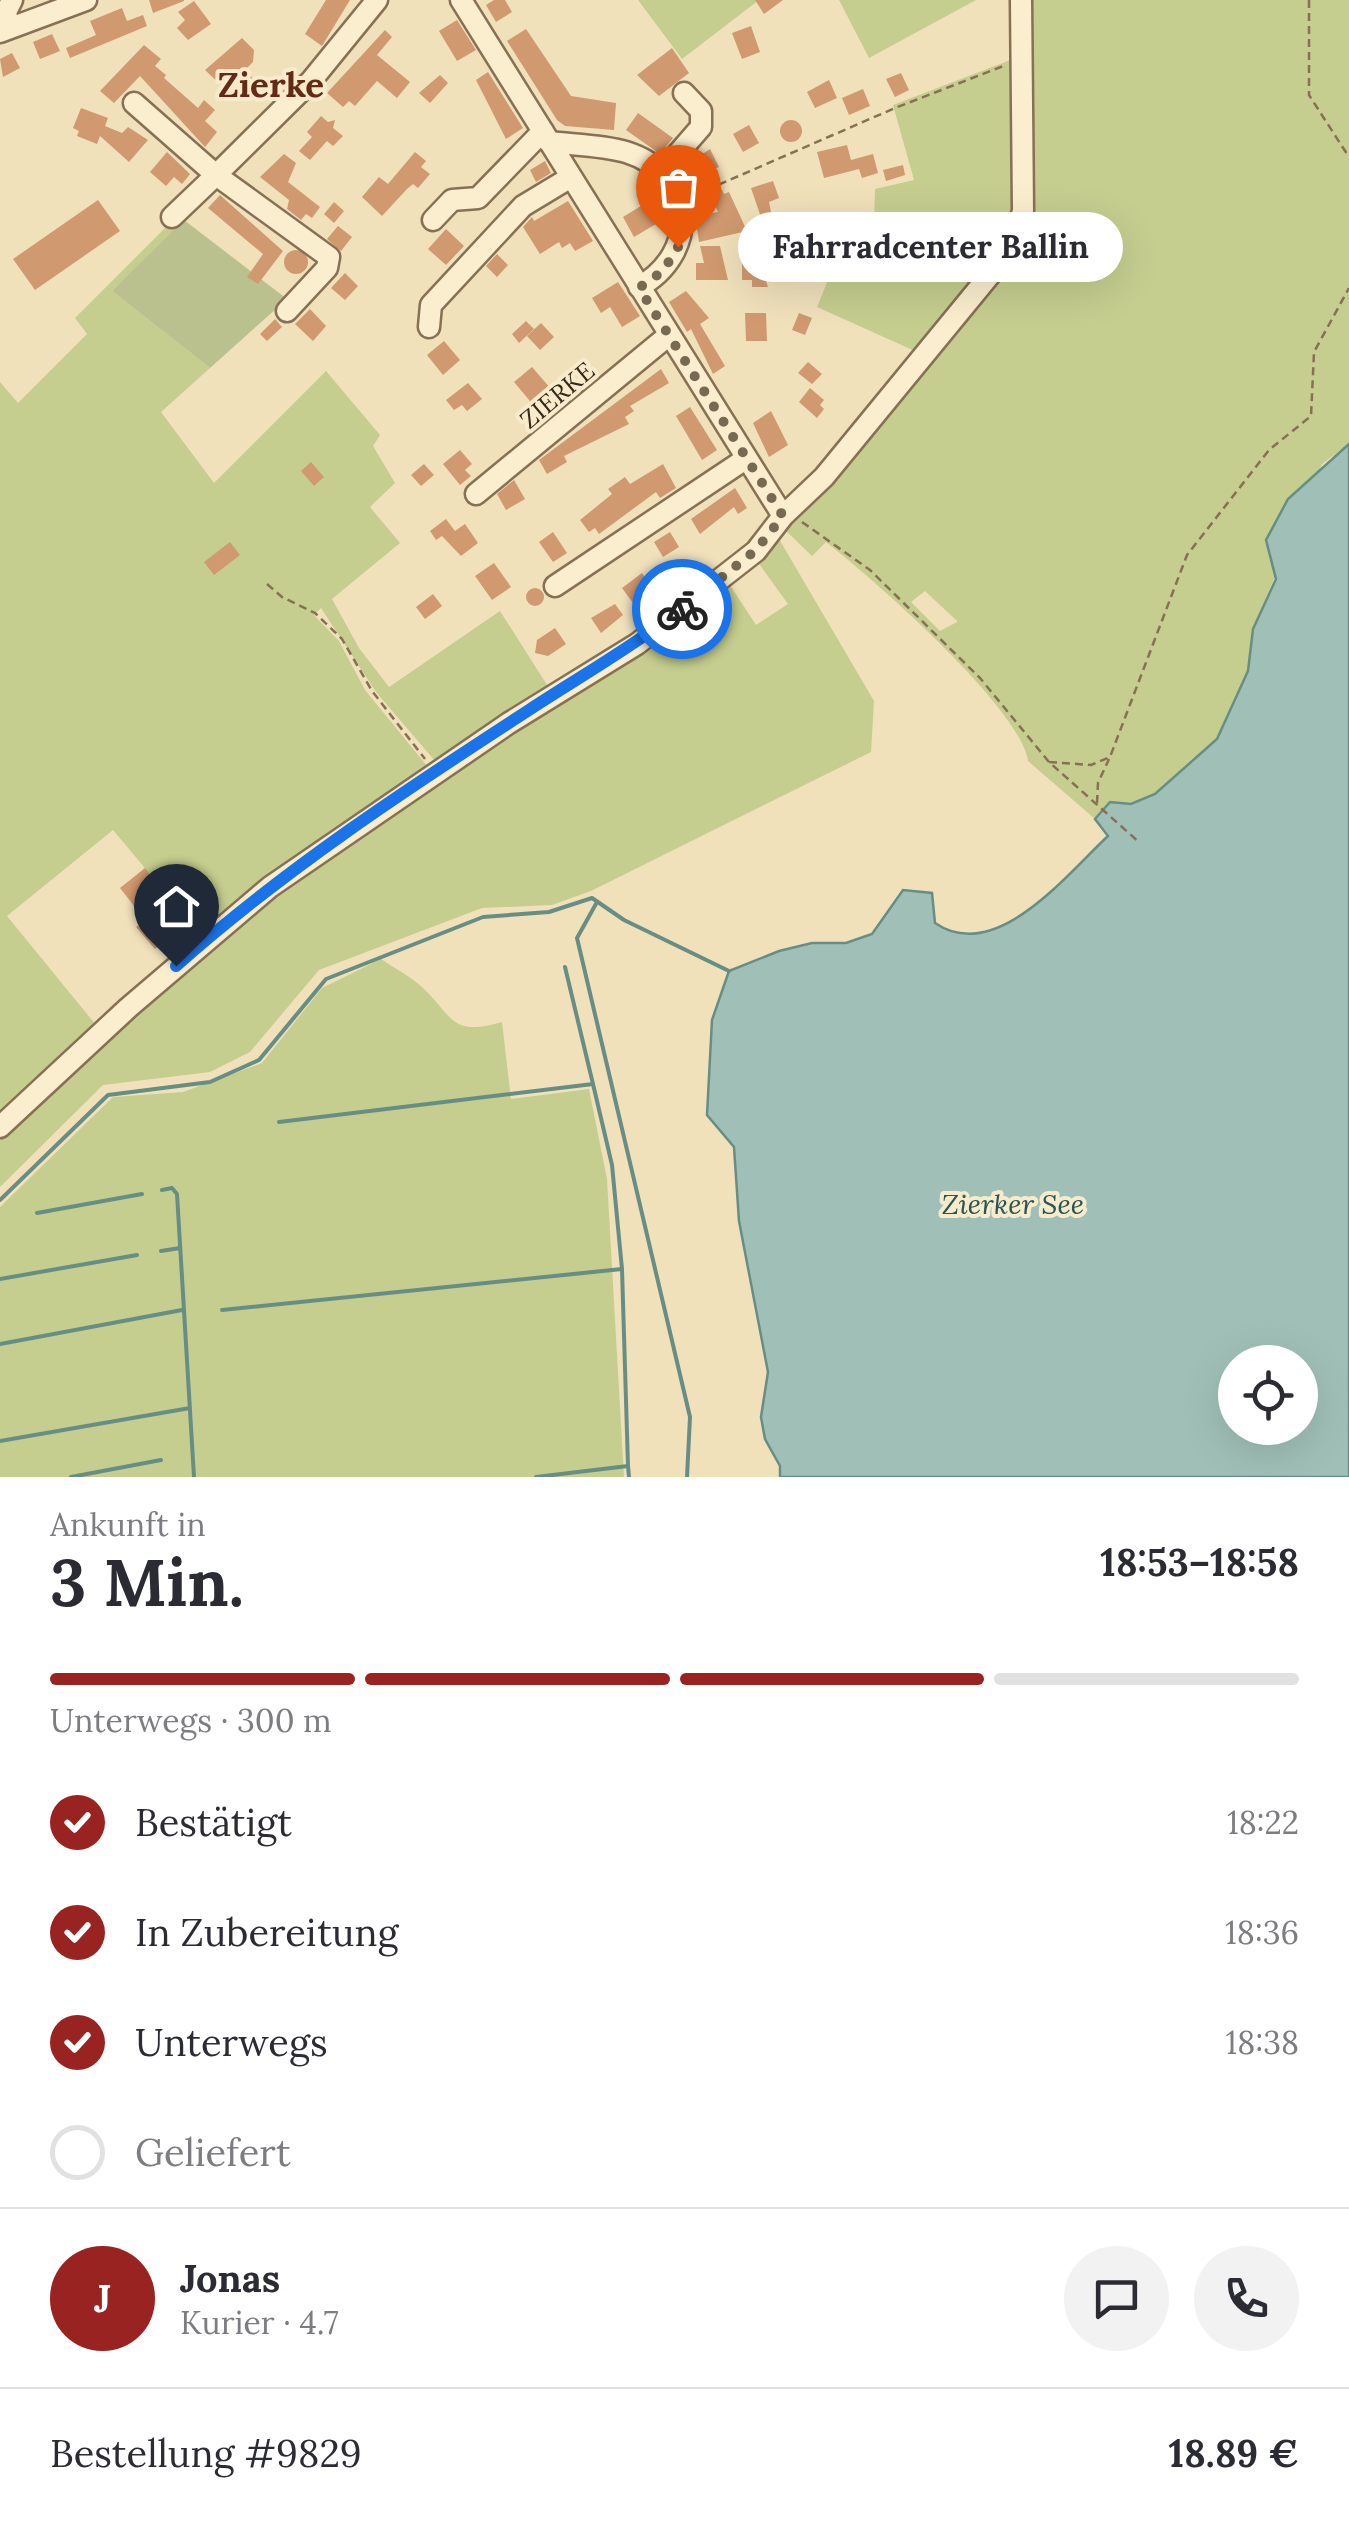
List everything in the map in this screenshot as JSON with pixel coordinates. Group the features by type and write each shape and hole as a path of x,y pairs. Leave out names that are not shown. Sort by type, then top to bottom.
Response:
{"street":[{"path":"3,29 12,0"},
{"path":"3,29 52,6 86,0"},
{"path":"172,216 311,81 377,0"},
{"path":"461,0 744,460 792,519"},
{"path":"0,1127 142,995 270,887 437,771 637,644 792,519 998,266 1018,233 1022,210 1021,0"},
{"path":"661,173 701,127 701,112 684,93"},
{"path":"134,103 216,175 329,257 327,268 287,311"},
{"path":"546,137 628,152 661,173 680,202 682,225 678,247 663,271 639,288"},
{"path":"433,220 452,200 478,198 546,137"},
{"path":"428,327 431,306 523,206 571,178"},
{"name":"ZIERKE","path":"476,494 669,335"},
{"path":"556,586 744,460"}],"path":[{"path":"1309,0 1309,95 1349,157"},
{"path":"680,202 911,101 1021,60"},
{"path":"1097,805 1098,783 1187,555 1268,450 1311,416 1314,352 1349,288"},
{"path":"792,519 870,570 980,678 1049,762 1140,843"},
{"path":"267,584 282,597 316,613 342,639 372,691 437,771"},
{"path":"1049,762 1091,764 1110,757"}],"green space":[{"path":"638,0 759,0 682,59"},
{"path":"839,0 976,0 869,58"},
{"path":"1026,0 1349,0 1349,444 1322,464 1253,629 1248,671 1217,739 1155,794 1131,804 1110,802 1095,819 1028,761 1000,709 908,613 826,542 812,556 783,528 1011,254","holes":["925,591 957,622 940,631 911,602"]},
{"path":"1013,59 1013,224 992,260 917,352 817,307 835,263 904,262 933,217 874,220 875,189 914,180 893,105"},
{"path":"184,220 287,299 210,368 112,291"},
{"path":"172,221 175,231 112,291 210,368 161,412 214,483 326,371 380,435 373,446 395,483 370,507 400,543 332,599 359,648 389,687 500,611 549,688 435,761 376,692 321,608 314,615 339,641 365,690 432,772 201,935 113,830 7,916 96,1025 0,1117 0,382 18,403 87,334 75,318"},
{"path":"779,539 874,701 871,752 591,891 552,905 482,908 319,970 250,1052 210,1072 103,1085 0,1187 0,1136 135,1012 324,854 621,665 728,582 756,625 788,604 757,561"},
{"path":"381,959 417,983 454,1021 472,1027 502,1022 511,1099 589,1089 607,1179 624,1477 0,1477 0,1207 113,1097 183,1092 262,1063 322,988"}],"water":[{"name":"Zierker See","path":"1349,444 1349,1477 780,1477 780,1466 765,1439 761,1417 768,1372 739,1221 734,1147 707,1115 712,1020 729,971 779,951 812,943 846,943 872,934 903,890 932,893 935,923 958,933 982,932 1029,910 1108,836 1095,819 1110,802 1131,804 1155,794 1217,739 1248,671 1253,629 1276,579 1266,540 1288,499"}],"building":[{"path":"149,0 184,0 184,1 153,13"},
{"path":"326,0 350,0 322,46 305,34"},
{"path":"505,0 512,12 496,22 486,5"},
{"path":"755,0 783,0 764,14"},
{"path":"194,1 211,24 188,40 177,28 185,20 178,12"},
{"path":"122,8 127,21 143,15 147,26 70,58 66,48 96,35 90,21"},
{"path":"457,20 476,50 457,61 439,31"},
{"path":"751,26 760,52 742,59 732,33"},
{"path":"526,29 571,96 616,103 614,130 565,126 557,120 507,41"},
{"path":"385,30 392,37 377,55 410,82 397,98 377,81 355,106 349,101 343,107 327,93"},
{"path":"52,34 60,51 40,59 33,42"},
{"path":"242,38 254,50 253,62 245,70 255,81 248,88 233,74 222,86 205,70"},
{"path":"144,45 161,59 155,66 166,75 164,78 198,108 204,100 215,110 205,121 217,132 205,147 140,76 114,103 100,91"},
{"path":"672,48 689,73 659,96 637,75"},
{"path":"12,53 20,68 3,77 0,59"},
{"path":"488,72 523,128 506,139 476,80"},
{"path":"901,73 909,90 895,97 886,79"},
{"path":"440,75 448,83 430,103 419,93"},
{"path":"829,80 837,98 815,108 807,92"},
{"path":"863,89 870,106 849,115 842,98"},
{"path":"81,108 108,118 105,126 122,133 128,127 148,140 129,162 100,136 97,144 77,136 79,131 73,128"},
{"path":"638,113 673,138 660,154 626,130"},
{"path":"321,116 328,122 335,120 333,128 343,136 333,146 327,141 310,160 299,151 312,137 307,132"},
{"path":"791,120 799,123 799,139 791,142 783,139 780,131 783,123"},
{"path":"749,125 759,143 743,152 733,134"},
{"path":"847,145 851,160 873,154 878,173 862,178 859,169 824,178 817,152"},
{"path":"710,149 719,167 712,170 724,194 729,192 747,231 699,242 695,216 718,212 704,182 698,185 687,164"},
{"path":"167,152 190,174 182,184 174,177 166,186 150,172"},
{"path":"415,152 426,161 421,167 430,174 418,188 413,184 407,189 382,216 362,197 379,177 388,184"},
{"path":"284,154 296,163 288,182 320,207 312,218 306,214 301,220 287,209 289,200 260,177"},
{"path":"545,161 551,173 536,182 530,170"},
{"path":"903,165 905,175 886,181 883,170"},
{"path":"773,181 779,198 769,202 777,242 770,244 751,188"},
{"path":"220,195 283,251 258,284 247,277 263,254 208,208"},
{"path":"98,200 120,231 35,290 13,259"},
{"path":"568,201 593,241 575,251 570,243 562,248 559,242 540,254 523,227 532,217 534,221"},
{"path":"649,201 651,205 659,201 666,212 658,216 661,221 634,237 623,217"},
{"path":"334,202 344,211 334,223 324,214"},
{"path":"338,226 352,237 341,251 327,239"},
{"path":"446,229 464,246 446,265 428,249"},
{"path":"700,246 720,246 728,280 696,280 696,263 704,263"},
{"path":"742,246 754,246 768,287 752,287 752,280 742,280"},
{"path":"296,250 308,262 296,274 284,262"},
{"path":"497,254 508,265 497,277 486,266"},
{"path":"345,273 358,286 345,300 331,288"},
{"path":"618,282 640,316 622,327 610,307 601,313 592,298"},
{"path":"686,291 709,318 700,324 725,366 713,374 691,329 687,332 669,302"},
{"path":"310,309 326,326 313,341 295,324"},
{"path":"745,313 766,313 767,341 746,341"},
{"path":"799,313 812,318 805,335 792,330"},
{"path":"275,319 282,327 267,341 260,334"},
{"path":"526,321 534,329 519,343 512,334"},
{"path":"541,323 554,337 540,350 527,336"},
{"path":"444,341 460,360 443,375 427,355"},
{"path":"808,362 822,374 812,384 798,373"},
{"path":"532,367 564,404 545,419 514,382"},
{"path":"661,369 669,383 630,406 634,411 625,417 629,424 564,456 567,462 547,474 539,460"},
{"path":"468,383 482,399 467,411 462,405 454,410 446,400"},
{"path":"810,388 824,400 820,405 824,409 817,418 799,402"},
{"path":"690,407 717,450 702,460 676,416"},
{"path":"771,411 788,445 769,457 753,423"},
{"path":"460,450 472,464 465,470 471,476 460,485 443,464"},
{"path":"311,462 324,477 314,486 301,471"},
{"path":"424,464 434,475 421,486 411,475"},
{"path":"663,464 676,488 660,498 656,492 599,534 595,528 589,532 580,520 612,494 608,489 625,477 630,484"},
{"path":"514,480 525,499 506,510 497,494"},
{"path":"735,488 747,508 738,514 734,507 700,534 691,519"},
{"path":"446,519 455,531 465,524 478,543 461,556 442,536 436,540 430,531"},
{"path":"553,532 567,553 553,562 539,542"},
{"path":"670,532 679,547 663,557 654,542"},
{"path":"230,542 240,555 214,575 204,562"},
{"path":"494,563 511,587 492,600 475,576"},
{"path":"642,573 653,589 633,603 622,588"},
{"path":"535,588 544,597 535,606 526,597"},
{"path":"433,594 442,606 425,619 416,607"},
{"path":"615,604 623,615 601,633 591,618"},
{"path":"555,628 566,644 548,656 535,653 537,640"},
{"path":"145,868 164,892 155,899 180,928 155,949 136,927 145,920 120,888"}],"waterway":[{"path":"0,1200 108,1095 210,1082 259,1060 326,979 483,917 549,912 592,898 624,920 729,971"},
{"path":"597,902 577,938 690,1417 687,1477"},
{"path":"565,967 593,1084"},
{"path":"279,1122 593,1084 612,1165 622,1269"},
{"path":"162,1190 172,1188 177,1194 194,1477"},
{"path":"37,1213 142,1194"},
{"path":"161,1251 180,1248"},
{"path":"0,1279 137,1255"},
{"path":"222,1310 622,1269 628,1466"},
{"path":"0,1344 182,1310"},
{"path":"0,1441 190,1408"},
{"path":"71,1477 161,1460"},
{"path":"536,1477 628,1466 629,1477"}],"way so far":[{"path":"678,247 670,264 639,288 744,460 783,516 756,550 682,609"}],"place":[{"name":"Fahrradcenter Ballin","path":"678,247"}],"district":[{"name":"Zierke","path":"271,84"}],"route":[{"path":"176,966 328,844 579,677 601,668 682,609"}]}
